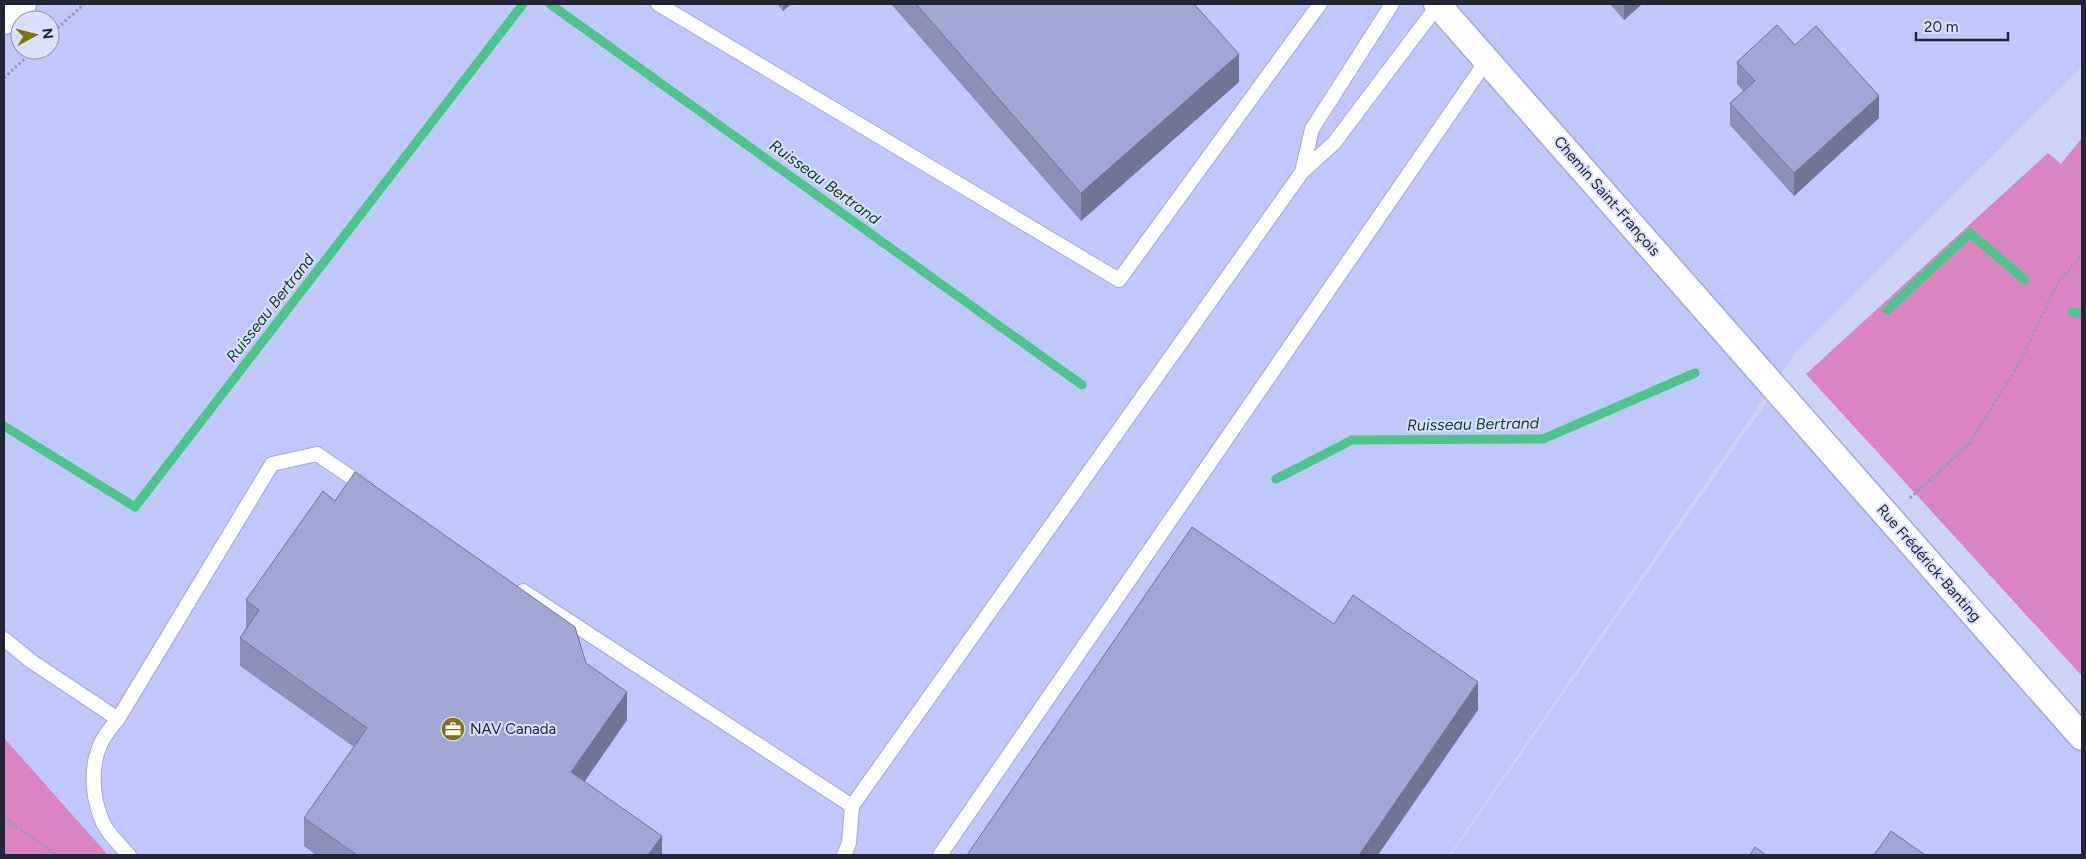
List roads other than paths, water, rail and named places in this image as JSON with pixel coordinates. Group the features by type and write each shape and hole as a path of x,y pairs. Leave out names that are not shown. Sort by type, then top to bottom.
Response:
{"street":[{"path":"4,22 23,4"},
{"name":"Chemin Saint-François","path":"1438,4 1776,389"},
{"name":"Rue Frédérick-Banting","path":"1776,389 2082,737"}],"lane":[{"path":"658,4 1119,280 1320,4"},
{"path":"1302,172 1312,129 1392,4"},
{"path":"844,855 849,843 852,806 1302,172 1334,143 1438,4"},
{"path":"940,855 1487,60"},
{"path":"129,855 101,820 96,800 93,782 95,761 101,742 118,719 272,464 316,454 381,497"},
{"path":"508,581 852,806"},
{"path":"4,639 30,661 118,719"}],"waterway":[{"name":"Ruisseau Bertrand","path":"4,426 135,507 523,4"},
{"name":"Ruisseau Bertrand","path":"550,4 1082,385"},
{"name":"Ruisseau Bertrand","path":"1887,310 1970,233 2025,280"},
{"name":"Ruisseau Bertrand","path":"2072,312 2082,313"},
{"name":"Ruisseau Bertrand","path":"1276,479 1352,440 1543,439 1695,373"}],"place":[{"name":"NAV Canada","path":"453,729"}]}
